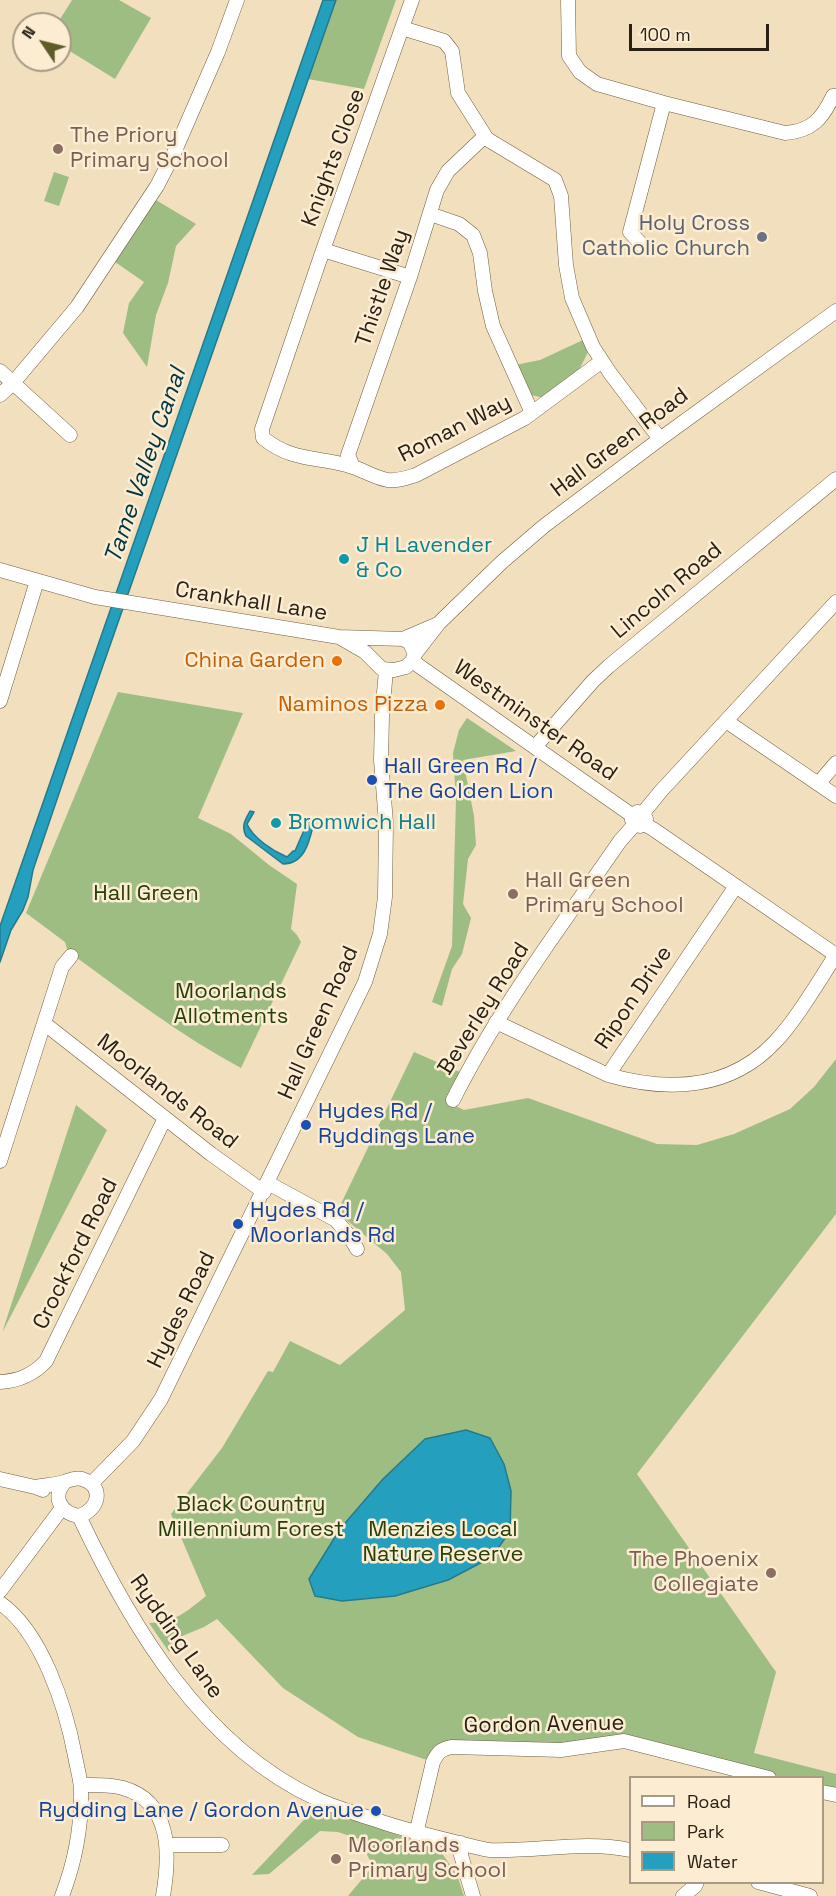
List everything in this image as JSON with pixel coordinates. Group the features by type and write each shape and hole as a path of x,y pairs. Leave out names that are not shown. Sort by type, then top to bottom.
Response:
{"street":[{"path":"0,395 14,383 77,307 157,186 219,52 237,0"},
{"name":"Knights Close","path":"410,277 323,250 412,0"},
{"path":"568,0 569,56 579,72 597,84 664,104 785,133 799,132 808,128 820,119 833,96 836,96"},
{"path":"402,28 444,41 453,51 459,93 487,139 555,180 561,196 566,266 572,298 593,347 660,439"},
{"path":"642,245 630,232 664,104"},
{"name":"Thistle Way","path":"353,467 348,455 410,277 437,190 448,171 485,136"},
{"path":"430,214 459,224 473,235 480,253 493,326 532,413"},
{"name":"Roman Way","path":"323,250 262,429 263,438 282,451 302,458 353,467 366,474 388,480 400,480 416,475 532,413 602,361"},
{"name":"Hall Green Road","path":"413,658 440,623 502,562 544,526 836,311"},
{"path":"0,371 70,435"},
{"name":"Lincoln Road","path":"535,747 592,681 836,479"},
{"path":"0,570 37,581 0,701"},
{"name":"Crankhall Lane","path":"37,581 95,597 156,608 339,637 388,640"},
{"name":"Beverley Road","path":"453,1100 472,1061 496,1022 620,841 647,807 836,602"},
{"name":"Hall Green Road","path":"403,639 440,623"},
{"name":"Crankhall Lane","path":"339,637 365,652 381,666"},
{"path":"403,639 410,643 413,658 402,669 381,666 376,654 378,646 388,640 403,639"},
{"name":"Westminster Road","path":"413,658 535,747 836,955"},
{"name":"Hall Green Road","path":"288,1140 365,982 380,934 384,897 386,822 381,760 381,666"},
{"path":"726,721 836,796"},
{"path":"818,784 836,763"},
{"name":"Ripon Drive","path":"608,1075 736,886"},
{"path":"496,1022 608,1075 636,1082 688,1085 703,1083 742,1068 777,1040 836,955"},
{"path":"0,1161 62,968 71,956"},
{"name":"Moorlands Road","path":"45,1024 165,1118 266,1187 336,1220 357,1249"},
{"name":"Crockford Road","path":"0,1382 31,1374 50,1355 165,1118"},
{"name":"Hydes Road","path":"91,1484 133,1441 161,1400 288,1140"},
{"path":"0,1479 35,1487 60,1503 67,1513 79,1516 90,1511 97,1502 96,1493 91,1484 79,1479 35,1487"},
{"path":"0,1591 60,1503 60,1488 65,1482"},
{"name":"Rydding Lane","path":"79,1516 105,1571 152,1647 189,1699 227,1739 273,1774 317,1799 416,1834 489,1850 592,1844 629,1850"},
{"path":"0,1603 8,1608 28,1633 54,1680 71,1735 81,1785 77,1840 62,1896"},
{"name":"Gordon Avenue","path":"416,1834 433,1762 443,1749 452,1747 561,1750 624,1741 722,1771 756,1776"},
{"path":"81,1785 115,1786 132,1791 158,1814 167,1845 163,1896"},
{"path":"461,1843 460,1855 473,1896"},
{"path":"167,1845 222,1845"},
{"path":"683,1896 695,1884"},
{"path":"765,1884 810,1896"}],"green space":[{"path":"72,0 119,0 151,18 115,79 72,52 72,12 64,12"},
{"path":"336,0 396,0 364,89 308,79"},
{"path":"54,172 69,177 59,206 44,201"},
{"path":"156,200 196,224 176,246 168,283 156,315 147,367 123,333 129,303 144,282 115,262"},
{"path":"583,340 589,350 579,370 544,398 531,395 515,365 540,360"},
{"name":"Hall Green","path":"118,692 243,713 198,818 231,834 297,884 291,929 301,942 241,1068 176,1029 135,1000 73,955 67,949 65,942 26,913"},
{"path":"467,718 516,751 463,760 474,816 476,845 468,859 463,904 471,918 462,954 452,969 442,1006 432,1002 452,946 456,799 453,753 459,730"},
{"name":"Menzies Local Nature Reserve","path":"414,1052 460,1072 447,1102 464,1110 528,1098 657,1144 697,1145 734,1134 790,1109 814,1087 836,1059 836,1214 637,1474 776,1672 754,1753 836,1774 836,1795 824,1792 824,1776 765,1776 624,1741 452,1747 433,1762 358,1737 283,1688 217,1619 175,1639 169,1652 149,1623 174,1618 206,1596 171,1514 222,1448 268,1371 273,1372 290,1341 340,1365 405,1310 401,1272 387,1254 337,1212"},
{"path":"76,1105 107,1130 3,1331 3,1330"},
{"path":"317,1806 441,1852 457,1875 464,1896 348,1896 373,1866 359,1839 338,1832 320,1831 269,1874 252,1875"}],"water":[{"path":"323,0 336,0 87,711 33,870 28,897 11,930 0,962 0,926"},
{"path":"250,811 254,812 247,824 254,834 270,848 287,857 295,851 305,828 301,824 307,817 313,826 301,856 290,863 283,864 246,836 244,826"},
{"path":"466,1430 490,1438 504,1464 511,1491 510,1531 492,1557 448,1580 395,1596 342,1601 315,1596 309,1579 340,1529 383,1479 425,1439"}],"place":[{"name":"The Priory Primary School","path":"58,149"},
{"name":"Holy Cross Catholic Church","path":"762,237"},
{"name":"J H Lavender & Co","path":"344,559"},
{"name":"China Garden","path":"337,661"},
{"name":"Naminos Pizza","path":"440,705"},
{"name":"Hall Green Rd / The Golden Lion","path":"372,780"},
{"name":"Bromwich Hall","path":"276,823"},
{"name":"Hall Green Primary School","path":"513,894"},
{"name":"Hydes Rd / Ryddings Lane","path":"306,1125"},
{"name":"Hydes Rd / Moorlands Rd","path":"238,1224"},
{"name":"The Phoenix Collegiate","path":"771,1573"},
{"name":"Rydding Lane / Gordon Avenue","path":"376,1811"},
{"name":"Moorlands Primary School","path":"336,1859"}],"water label":[{"name":"Tame Valley Canal","path":"146,466"}],"park label":[{"name":"Moorlands Allotments","path":"231,1004"},
{"name":"Black Country Millennium Forest","path":"251,1518"}]}
